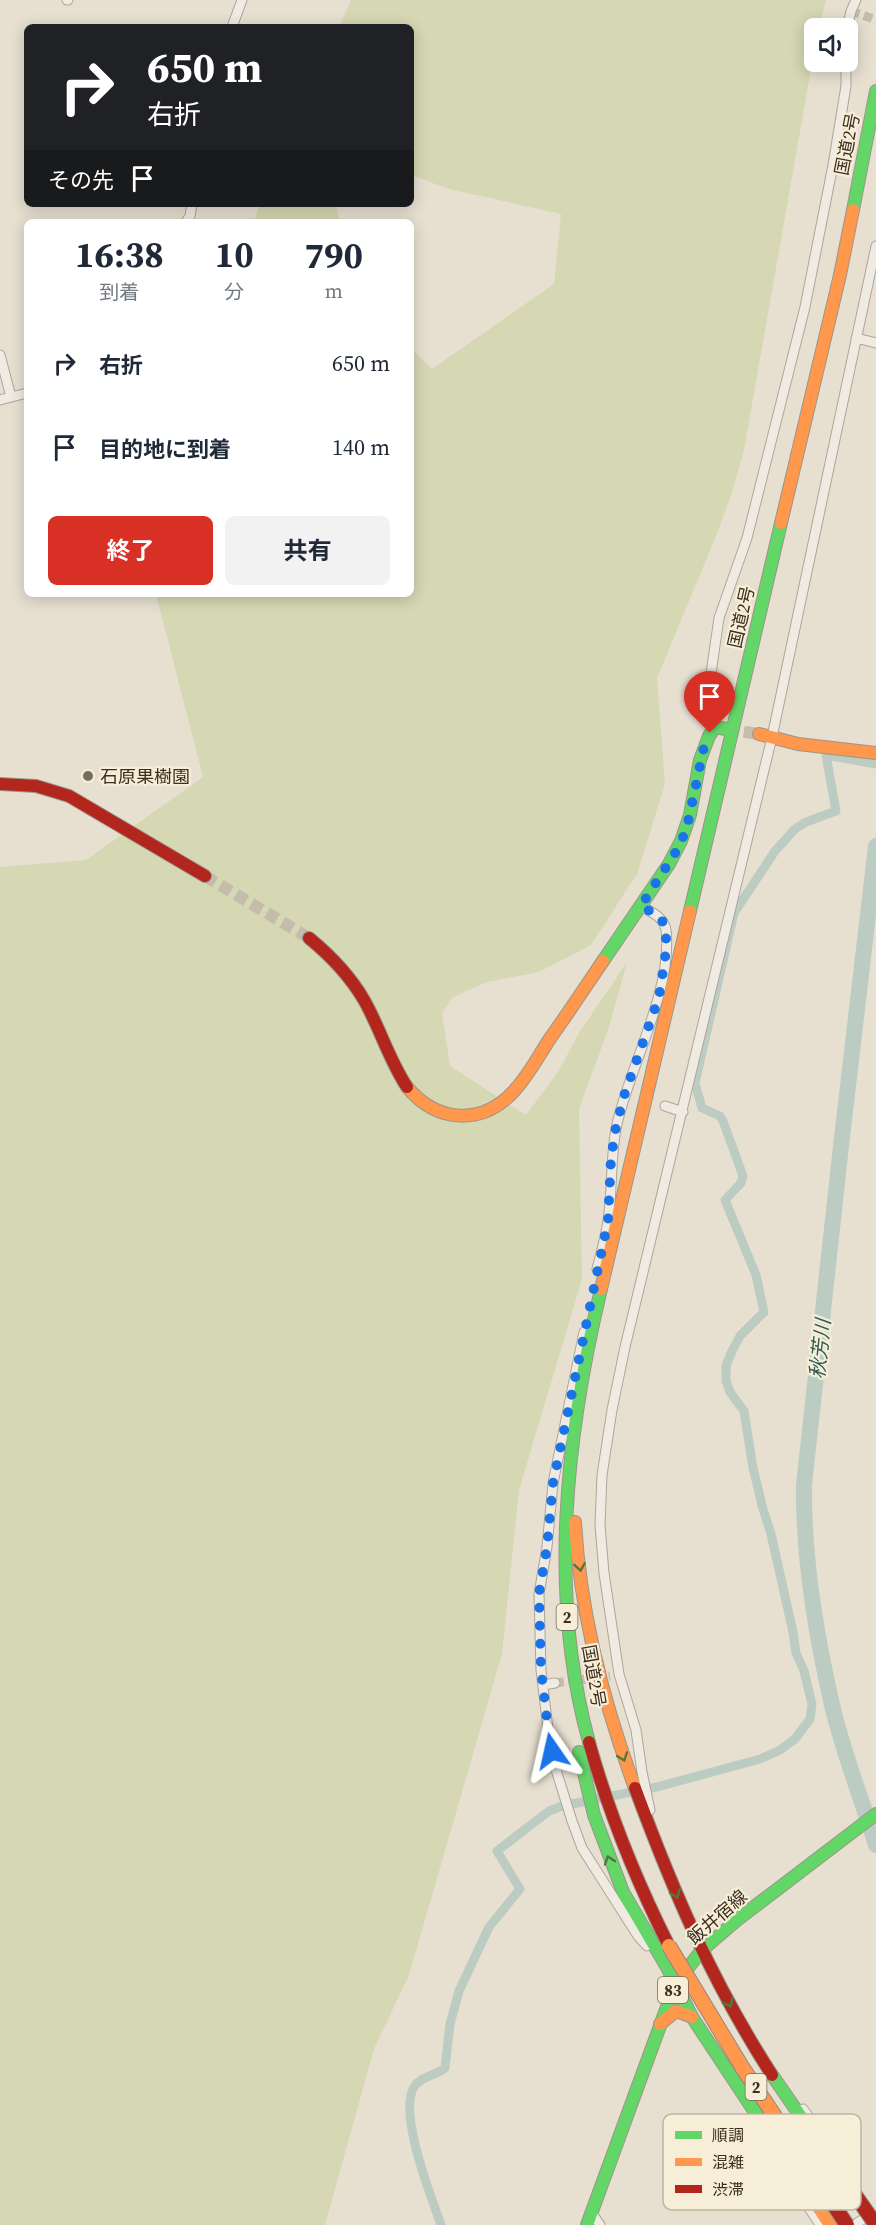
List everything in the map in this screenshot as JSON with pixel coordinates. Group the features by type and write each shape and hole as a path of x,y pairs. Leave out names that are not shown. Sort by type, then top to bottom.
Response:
{"main road":[{"name":"国道2号","path":"773,2114 669,1946 636,1882 609,1812 594,1788 568,1630 565,1541 572,1446 597,1304 840,275 876,91"},
{"path":"309,938 335,961 354,984 398,1074 414,1098 427,1108 438,1112 466,1116 494,1108 516,1089 679,847 692,806 705,742 720,728"},
{"path":"765,735 798,744 876,753"},
{"path":"0,784 36,786 69,796 205,876"},
{"path":"572,1446 576,1536 603,1694 614,1733 636,1775 666,1870 701,1951 766,2065 798,2114"},
{"path":"594,1788 594,1815 623,1892 668,1969 692,2017 758,2114"},
{"name":"飯井宿線","path":"589,2218 675,1985 701,1951 737,1920 876,1814"},
{"path":"660,2024 676,2011 692,2017"},
{"path":"861,2199 876,2216"},
{"path":"820,2210 830,2225"},
{"name":"国道2号","path":"837,2210 847,2225"}],"street":[{"path":"233,24 243,0"},
{"path":"849,18 856,0"},
{"path":"720,728 709,719 706,708 719,618 747,538 805,307 833,165 846,86 846,72"},
{"path":"636,1775 636,1730 614,1675 600,1525 602,1475 612,1410 734,889 765,735 876,246"},
{"path":"856,338 876,343"},
{"path":"0,355 12,397"},
{"path":"0,400 24,394"},
{"path":"641,906 660,917 666,928 666,951 659,997 624,1096 611,1158 608,1221 553,1483 547,1547 539,1594 543,1685 548,1729 572,1821 582,1848 638,1936 668,1969"},
{"path":"624,1096 638,1099"},
{"path":"666,1106 683,1112"},
{"path":"543,1685 555,1683"},
{"path":"737,2083 766,2065 808,2114"},
{"path":"854,2225 876,2216 861,2193"},
{"path":"810,2210 820,2225"},
{"path":"589,2218 600,2225"}],"green space":[{"path":"351,0 826,0 822,18 804,18 804,72 810,72 744,450 732,493 716,536 657,678 665,784 637,874 591,945 539,972 487,982 453,997 442,1013 450,1066 526,1115 558,1072 579,1033 627,962 609,1027 579,1109 582,1279 519,1490 502,1654 409,1975 374,2049 325,2225 0,2225 0,867 86,860 203,777 157,597 414,597 414,351 432,369 554,284 561,214 449,189 414,176 414,24 340,24"},
{"path":"259,207 337,207 339,219 255,219"}],"waterway":[{"path":"572,1804 657,1787 760,1759 780,1750 795,1739 810,1719 812,1704 804,1671 796,1653 771,1534 753,1468 744,1411 730,1392 726,1381 726,1366 740,1336 764,1312 756,1275 725,1200 741,1183 743,1176 723,1121 720,1116 702,1108 695,1083 734,913 775,851 795,829 806,822 836,811 826,755 876,764"},
{"name":"秋芳川","path":"876,846 804,1485 808,1570 821,1654 837,1726 876,1845"},
{"path":"441,2225 418,2155 410,2115 410,2099 417,2083 445,2068 450,2024 459,1991 489,1927 520,1889 497,1851 549,1811 562,1806"}],"tunnel":[{"path":"851,11 876,20"},
{"path":"726,729 759,734"},
{"path":"205,876 309,938"},
{"path":"555,1683 610,1676"}],"traffic: fast":[{"path":"853,210 876,91"},
{"path":"690,911 781,523"},
{"path":"603,961 669,864 681,841 690,815 700,760 709,736 715,727 726,729"},
{"path":"589,1742 576,1686 569,1629 566,1515 579,1401 601,1289"},
{"path":"579,1752 594,1815 623,1892 668,1969 692,2017 756,2114"},
{"path":"587,2225 675,1985 701,1951 737,1920 876,1814"},
{"path":"772,2075 799,2114"}],"traffic: slow":[{"path":"781,523 840,275 853,210"},
{"path":"759,734 798,744 876,753"},
{"path":"601,1289 690,911"},
{"path":"407,1087 432,1108 460,1116 474,1115 501,1102 524,1078 603,961"},
{"path":"575,1522 582,1590 595,1657 613,1724 635,1788"},
{"path":"669,1946 742,2067 773,2114"},
{"path":"660,2024 676,2011 692,2017"},
{"path":"820,2210 830,2225"}],"traffic: jam":[{"path":"0,784 36,786 69,796 205,876"},
{"path":"309,938 340,967 359,991 407,1087"},
{"path":"589,1742 624,1846 669,1946"},
{"path":"635,1788 695,1935 750,2040 772,2075"},
{"path":"861,2204 876,2225"},
{"path":"837,2210 847,2225"}],"place":[{"name":"石原果樹園","path":"88,776"}],"route":[{"path":"552,1751 541,1670 538,1616 553,1483 608,1221 611,1158 616,1127 624,1096 659,997 666,951 666,928 660,917 641,906 679,847 687,827 705,742 710,733"}]}
